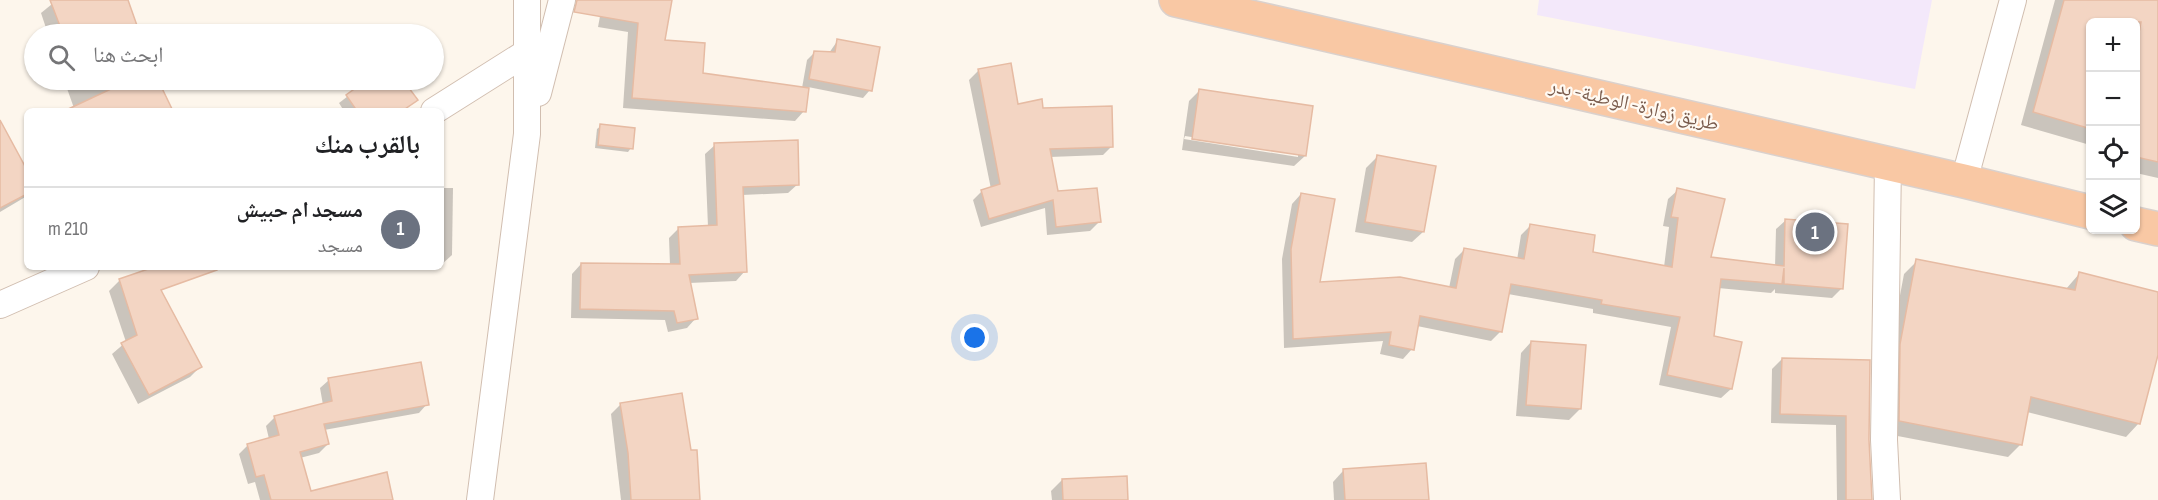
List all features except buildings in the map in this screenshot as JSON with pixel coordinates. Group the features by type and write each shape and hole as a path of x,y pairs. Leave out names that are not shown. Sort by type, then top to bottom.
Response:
{"highway":[{"name":"طريق زوارة- الوطية- بدر","path":"1176,0 1888,163 2086,211"},
{"path":"2140,225 2158,229"}],"street":[{"path":"480,500 527,134 529,51 527,0"},
{"path":"527,134 562,0"},
{"path":"1964,181 2013,0"},
{"path":"439,108 529,51"},
{"path":"1887,500 1884,440 1888,163"},
{"path":"0,304 79,270"}],"shaded area":[{"path":"1539,0 1932,0 1915,89 1537,15"}],"place":[{"name":"مسجد ام حبيش","path":"1815,232"}]}
